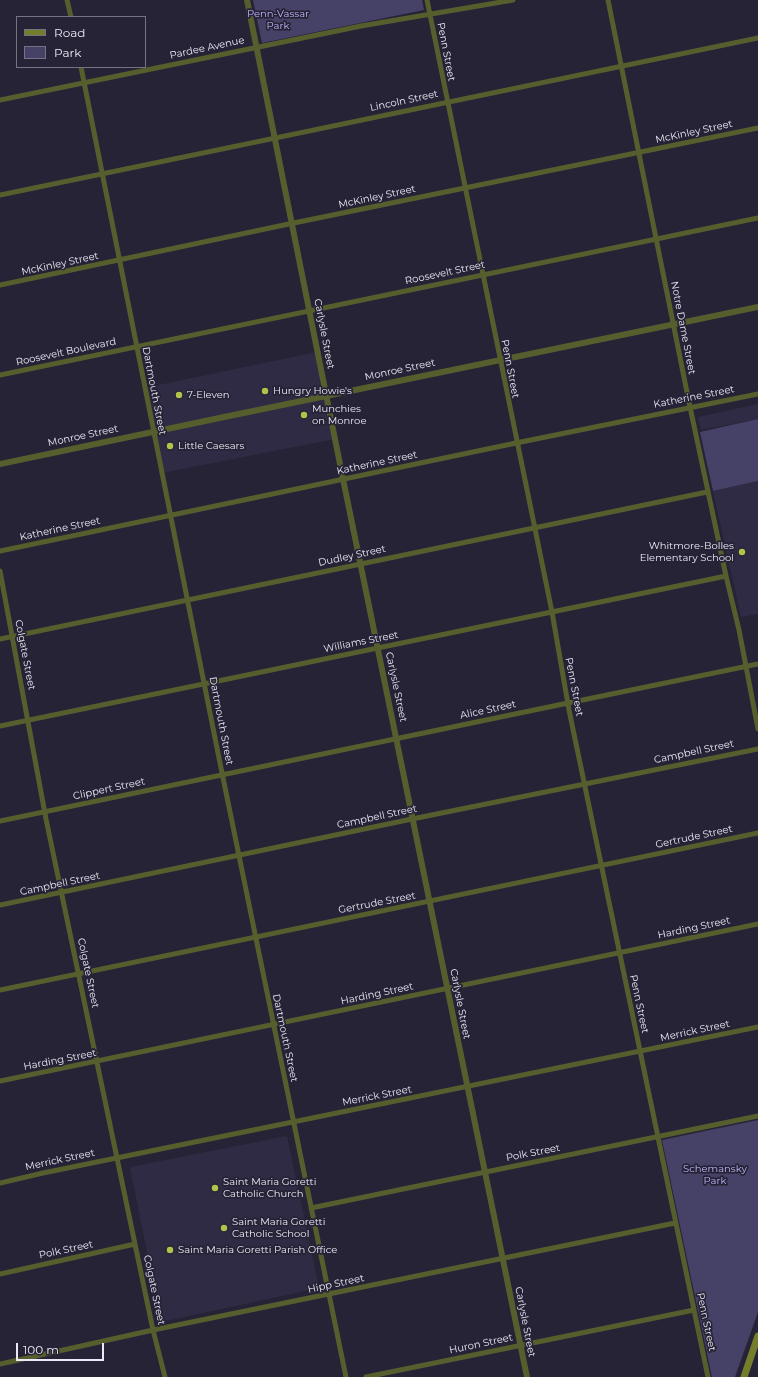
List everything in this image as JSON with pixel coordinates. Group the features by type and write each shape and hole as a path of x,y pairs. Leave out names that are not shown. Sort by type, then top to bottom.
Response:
{"main road":[{"path":"744,1377 758,1336"}],"street":[{"path":"67,0 71,16"},
{"name":"Carlysle Street","path":"247,0 466,1087 526,1377"},
{"name":"Penn Street","path":"427,0 533,527 552,612 568,702 601,865 708,1377"},
{"name":"Pardee Avenue","path":"0,100 361,26 513,0"},
{"name":"Notre Dame Street","path":"608,0 707,492 739,630 758,729"},
{"name":"Lincoln Street","path":"0,195 274,137 758,38"},
{"name":"Dartmouth Street","path":"80,68 222,774 346,1377"},
{"name":"McKinley Street","path":"0,285 758,128"},
{"name":"Roosevelt Street","path":"136,346 758,218"},
{"name":"Monroe Street","path":"0,464 153,431 758,307"},
{"name":"Roosevelt Boulevard","path":"0,375 136,346"},
{"name":"Katherine Street","path":"0,551 758,394"},
{"name":"Dudley Street","path":"0,639 707,492"},
{"name":"Colgate Street","path":"0,571 45,812 153,1330 165,1377"},
{"name":"Williams Street","path":"0,726 726,576"},
{"name":"Alice Street","path":"222,774 758,664"},
{"name":"Campbell Street","path":"0,905 758,749"},
{"name":"Clippert Street","path":"0,821 222,774"},
{"name":"Gertrude Street","path":"0,990 758,833"},
{"name":"Harding Street","path":"0,1081 758,924"},
{"name":"Merrick Street","path":"0,1183 758,1026"},
{"name":"Polk Street","path":"311,1208 484,1171 758,1116"},
{"name":"Hipp Street","path":"0,1364 153,1330 675,1223"},
{"name":"Polk Street","path":"0,1274 135,1244"},
{"name":"Huron Street","path":"366,1377 694,1310"}],"shaded area":[{"path":"317,352 335,439 162,473 144,388"},
{"path":"758,404 758,419 701,430 698,417"},
{"name":"Whitmore-Bolles Elementary School","path":"758,481 758,614 741,617 713,491"},
{"name":"Saint Maria Goretti Catholic School","path":"287,1136 319,1288 161,1322 130,1167"}],"green space":[{"name":"Penn-Vassar Park","path":"253,0 422,0 424,10 262,43"},
{"path":"758,419 758,481 713,491 700,432"},
{"name":"Schemansky Park","path":"758,1120 758,1312 735,1377 712,1377 662,1140"}],"place":[{"name":"Hungry Howie's","path":"265,391"},
{"name":"7-Eleven","path":"179,395"},
{"name":"Munchies on Monroe","path":"304,415"},
{"name":"Little Caesars","path":"170,446"},
{"name":"Whitmore-Bolles Elementary School","path":"742,552"},
{"name":"Saint Maria Goretti Catholic Church","path":"215,1188"},
{"name":"Saint Maria Goretti Catholic School","path":"224,1228"},
{"name":"Saint Maria Goretti Parish Office","path":"170,1250"}]}
